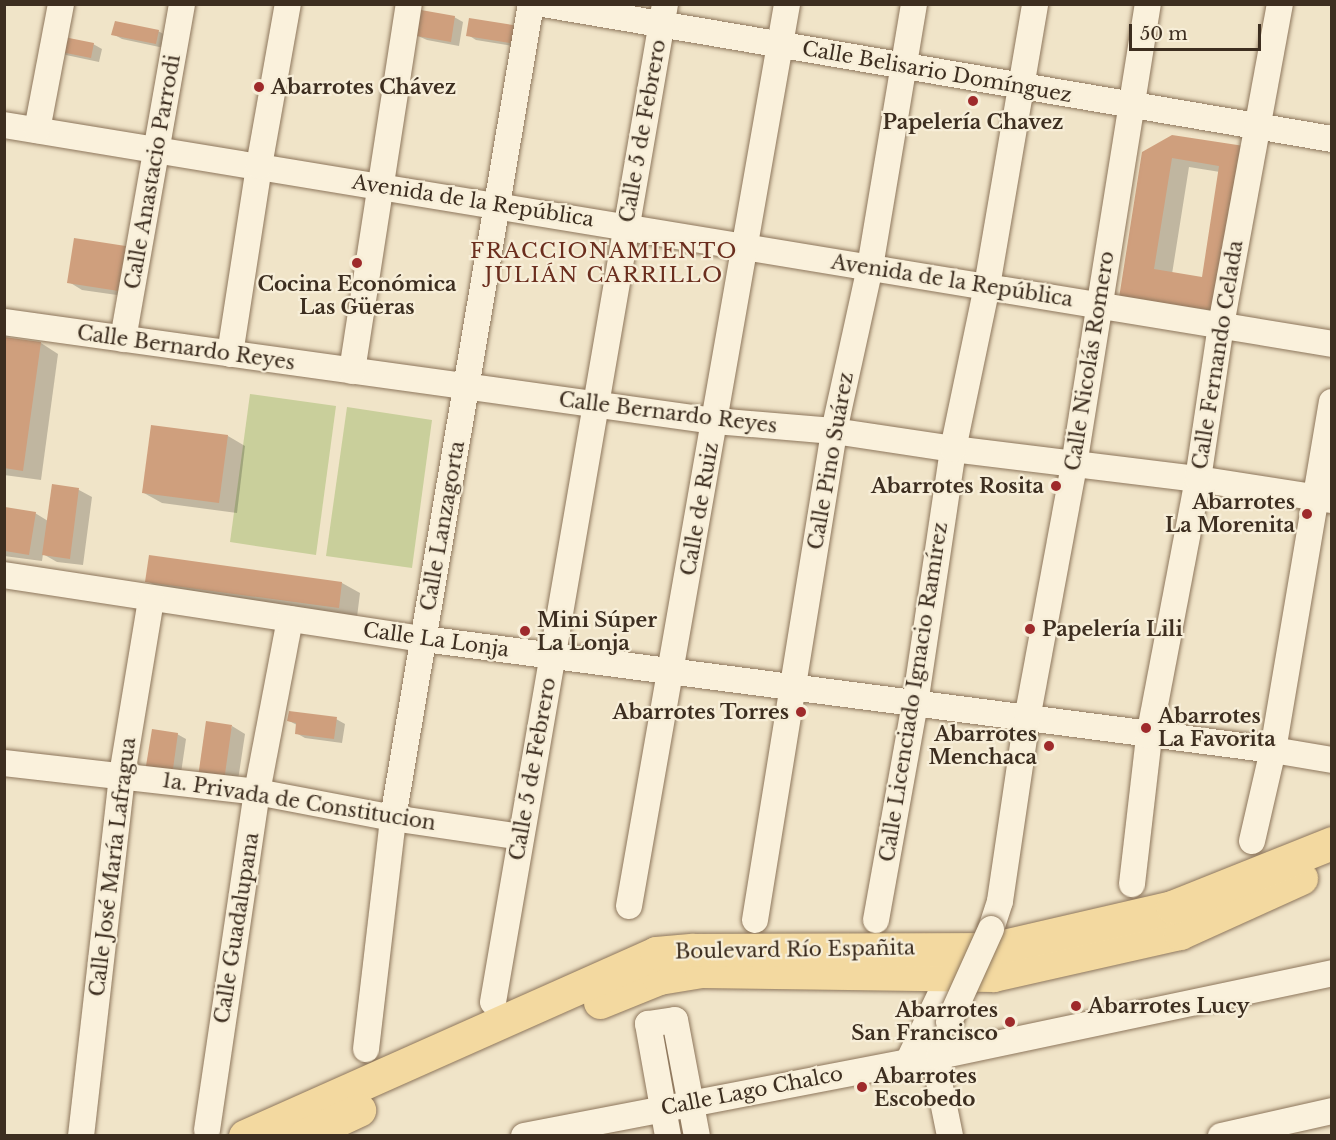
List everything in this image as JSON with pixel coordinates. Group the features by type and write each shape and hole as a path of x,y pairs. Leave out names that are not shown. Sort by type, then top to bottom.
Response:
{"main road":[{"name":"Boulevard Río Españita","path":"245,1136 656,952 990,949 1172,907 1332,843"},
{"name":"Boulevard Río Españita","path":"303,1136 566,1015 659,978 701,971 993,975 1180,933 1332,865"}],"street":[{"path":"37,130 61,4"},
{"name":"Calle Anastacio Parrodi","path":"123,339 182,4"},
{"path":"230,354 259,166 288,4"},
{"path":"352,371 409,4"},
{"name":"Calle Lanzagorta","path":"366,1049 393,818 531,4"},
{"name":"Calle Belisario Domínguez","path":"543,4 663,15 780,45 1332,139"},
{"name":"Calle de Ruiz","path":"628,906 787,4"},
{"name":"Calle Pino Suárez","path":"755,920 834,431 870,267 914,4"},
{"name":"Calle Licenciado Ignacio Ramírez","path":"876,920 915,704 953,449 987,286 1035,4"},
{"name":"Calle Nicolás Romero","path":"950,1136 937,1072 939,1056 949,1022 992,928 1000,901 1027,719 1074,465 1148,4"},
{"name":"Calle Fernando Celada","path":"1132,884 1149,736 1198,479 1221,325 1280,4"},
{"name":"Calle 5 de Febrero","path":"493,1002 663,15"},
{"name":"Avenida de la República","path":"4,125 1332,344"},
{"name":"Calle Bernardo Reyes","path":"4,322 715,421 834,431 1074,465 1198,479 1323,498"},
{"path":"1252,841 1274,750 1323,498 1332,402"},
{"name":"Calle La Lonja","path":"4,574 151,599 424,639 1149,736 1274,750 1332,760"},
{"name":"Calle José María Lafragua","path":"81,1136 122,775 151,599"},
{"name":"Calle Guadalupana","path":"207,1130 257,792 290,619"},
{"name":"1a. Privada de Constitucion","path":"4,763 257,792 393,818 521,837"},
{"name":"Calle Lago Chalco","path":"524,1136 939,1056 1332,973"},
{"path":"908,1062 946,983"},
{"path":"668,1136 665,1108 648,1024 675,1020 693,1102 697,1136"},
{"path":"1221,1136 1332,1111"}],"green space":[{"path":"250,394 336,406 316,555 230,542"},
{"path":"347,407 432,420 412,568 326,556"}],"building":[{"path":"421,10 455,16 451,42 417,36"},
{"path":"469,18 519,26 516,44 466,36"},
{"path":"115,21 159,30 156,44 111,35"},
{"path":"59,36 94,43 91,58 56,51"},
{"path":"1172,135 1244,146 1211,310 1119,298 1142,152","holes":["1172,158 1219,166 1202,277 1154,269"]},
{"path":"74,238 132,247 125,292 67,283"},
{"path":"4,337 41,342 23,471 4,468"},
{"path":"151,425 228,435 219,503 142,493"},
{"path":"52,484 79,488 70,559 42,555"},
{"path":"5,507 36,512 29,555 5,551"},
{"path":"149,555 342,582 339,608 145,582"},
{"path":"289,711 337,717 334,739 295,734 296,723 287,721"},
{"path":"206,721 232,725 224,781 198,777"},
{"path":"152,729 178,733 172,776 145,772"}],"place":[{"name":"Abarrotes Chávez","path":"259,87"},
{"name":"Papelería Chavez","path":"973,101"},
{"name":"Cocina Económica Las Güeras","path":"357,263"},
{"name":"Abarrotes Rosita","path":"1056,486"},
{"name":"Abarrotes La Morenita","path":"1307,514"},
{"name":"Papelería Lili","path":"1030,629"},
{"name":"Mini Súper La Lonja","path":"525,631"},
{"name":"Abarrotes Torres","path":"801,712"},
{"name":"Abarrotes La Favorita","path":"1146,728"},
{"name":"Abarrotes Menchaca","path":"1049,746"},
{"name":"Abarrotes Lucy","path":"1076,1006"},
{"name":"Abarrotes San Francisco","path":"1010,1022"},
{"name":"Abarrotes Escobedo","path":"862,1087"}],"district":[{"name":"FRACCIONAMIENTO JULIÁN CARRILLO","path":"604,263"}]}
